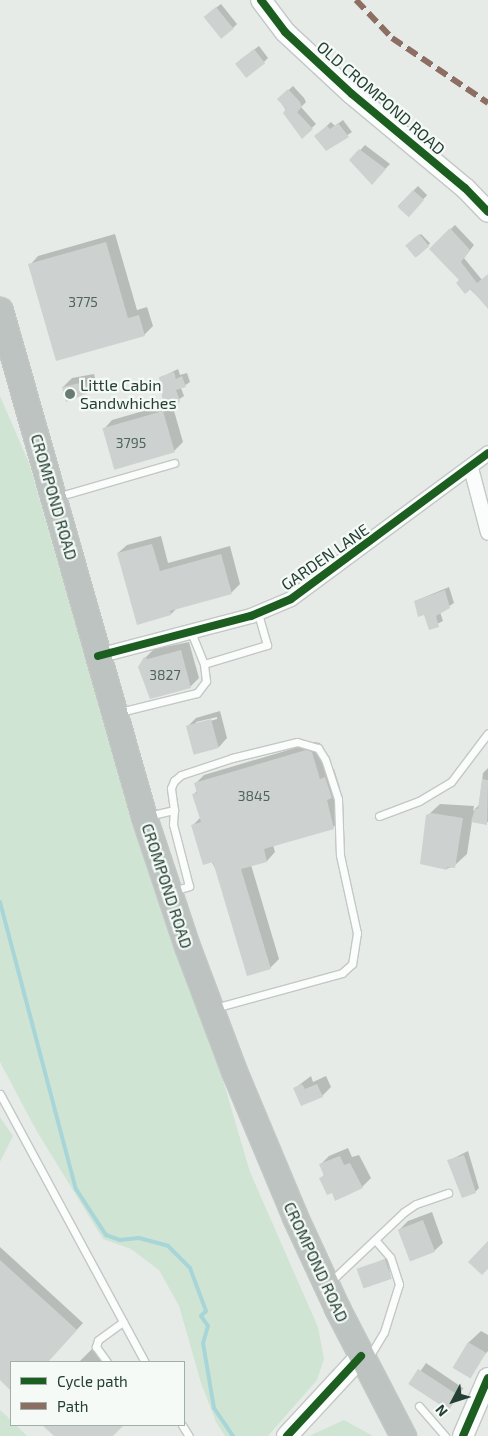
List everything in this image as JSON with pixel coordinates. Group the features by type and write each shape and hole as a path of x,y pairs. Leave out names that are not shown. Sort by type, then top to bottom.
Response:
{"highway":[{"name":"CROMPOND ROAD","path":"0,310 5,346 54,498 114,714 168,892 210,1009 326,1286 403,1436"}],"street":[{"name":"OLD CROMPOND ROAD","path":"261,0 285,32 360,100 465,188 488,212"},
{"name":"GARDEN LANE","path":"98,656 258,613 310,587 471,468 488,453"},
{"path":"471,468 488,533"},
{"path":"287,1436 363,1360"},
{"path":"463,1436 488,1378"}],"lane":[{"path":"54,498 174,463"},
{"path":"204,664 267,645 258,613"},
{"path":"114,714 197,693 206,681 204,664 190,632"},
{"path":"379,816 420,802 451,782 488,733"},
{"path":"168,892 189,886 173,824 174,810 171,788 174,781 181,775 297,742 318,748 325,759 338,799 340,855 356,933 352,964 342,973 210,1009"},
{"path":"144,817 174,810"},
{"path":"0,1094 144,1361"},
{"path":"326,1286 416,1204 448,1193"},
{"path":"363,1360 384,1332 399,1284 390,1257 376,1240"},
{"path":"106,1361 96,1347 98,1340 123,1322"},
{"path":"418,1406 445,1436"}],"green space":[{"path":"0,396 29,463 86,660 218,1063 250,1172 318,1327 324,1359 317,1380 268,1436 225,1436 216,1422 201,1383 179,1306 159,1270 131,1249 103,1239 36,1130 0,1062"},
{"path":"0,1117 13,1136 0,1162"},
{"path":"0,1410 10,1419 10,1426 17,1426 27,1436 0,1436"},
{"path":"344,1420 373,1436 309,1436"}],"building":[{"path":"216,7 234,29 221,39 204,17"},
{"path":"254,49 265,63 246,78 235,64"},
{"path":"288,89 302,107 297,112 313,129 302,139 283,113 286,109 277,99"},
{"path":"338,123 349,137 326,151 314,136 327,126 330,129"},
{"path":"359,149 386,169 372,185 349,160"},
{"path":"413,190 424,200 409,217 398,207"},
{"path":"450,228 470,250 461,262 477,283 488,274 488,309 471,289 465,294 456,283 459,280 429,249"},
{"path":"419,234 429,246 415,258 405,246"},
{"path":"106,242 128,318 139,315 145,336 56,361 28,264"},
{"path":"174,372 176,379 182,376 186,387 176,390 180,401 177,405 164,409 159,377"},
{"path":"85,382 88,393 66,402 62,387"},
{"path":"163,411 175,452 114,470 102,428"},
{"path":"152,544 160,571 221,554 232,594 170,611 171,615 137,625 117,553"},
{"path":"445,590 450,608 436,616 439,627 429,630 424,615 418,617 414,601"},
{"path":"181,650 191,688 150,699 138,667 144,657 148,659"},
{"path":"211,719 219,748 194,755 186,726"},
{"path":"306,750 312,752 320,779 325,777 332,798 327,800 334,829 264,849 267,862 241,869 271,969 247,976 213,862 203,865 191,825 201,822 192,794 197,793 194,783"},
{"path":"482,779 488,780 487,825 471,822 475,808 478,809"},
{"path":"431,813 463,818 455,868 447,867 447,870 420,864 426,815"},
{"path":"302,1084 305,1089 317,1084 323,1097 301,1106 293,1088"},
{"path":"464,1155 476,1193 462,1198 447,1160"},
{"path":"340,1156 344,1165 350,1163 363,1188 335,1201 332,1193 327,1195 319,1178 324,1176 319,1164"},
{"path":"423,1220 435,1252 410,1261 398,1230"},
{"path":"488,1241 488,1269 482,1275 468,1262"},
{"path":"385,1259 392,1279 363,1289 357,1269"},
{"path":"0,1260 77,1330 49,1361 10,1361 10,1390 0,1380"},
{"path":"468,1342 486,1353 471,1379 453,1368"},
{"path":"418,1369 458,1395 448,1410 408,1384"},
{"path":"43,1426 123,1426 113,1436 54,1436"}],"waterway":[{"path":"0,902 76,1189 106,1235 120,1240 139,1238 168,1246 190,1268 206,1311 201,1316 208,1326 203,1343 214,1408 233,1436"}],"marked path":[{"path":"356,0 392,38 488,103"}],"cycle path":[{"path":"261,0 285,32 352,94 465,188 488,212"},
{"path":"98,656 251,616 291,599 488,453"},
{"path":"287,1436 361,1356"},
{"path":"463,1436 488,1378"}],"place":[{"name":"Little Cabin Sandwhiches","path":"70,394"}]}
